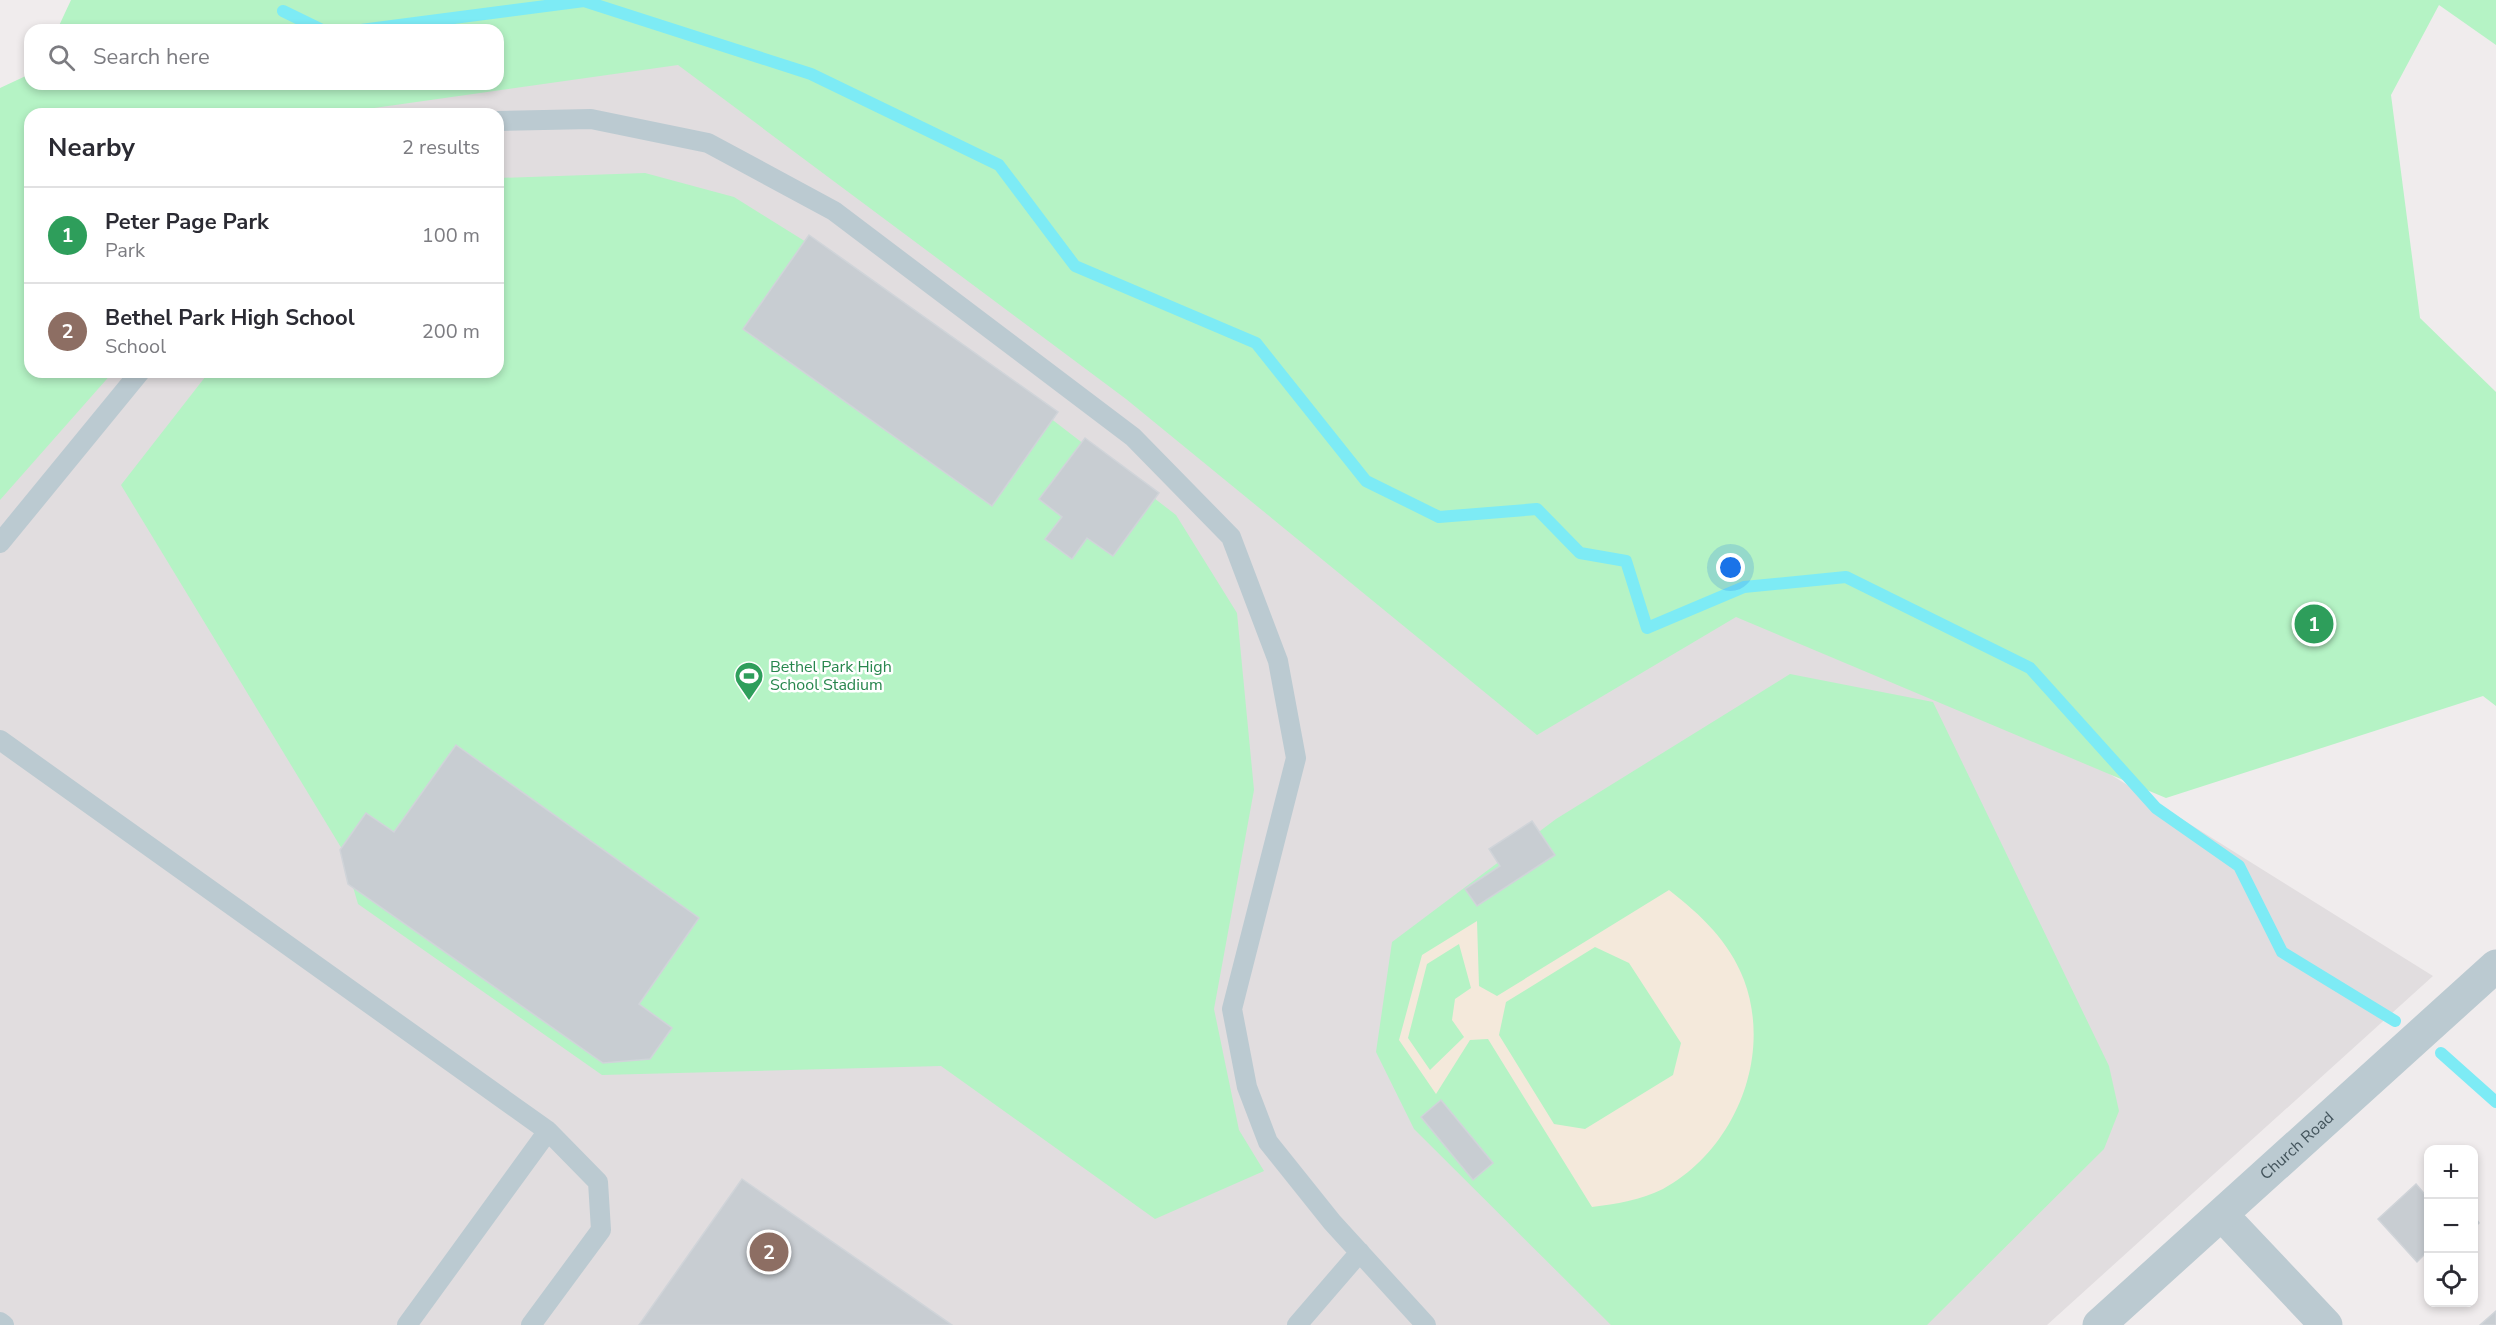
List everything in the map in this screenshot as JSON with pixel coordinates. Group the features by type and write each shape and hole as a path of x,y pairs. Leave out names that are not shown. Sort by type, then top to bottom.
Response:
{"street":[{"name":"Church Road","path":"2100,1325 2496,966"},
{"path":"2222,1215 2326,1325"}],"lane":[{"path":"504,121 591,119 708,143 834,211 1133,437 1231,537 1278,661 1296,758 1232,1009 1247,1087 1268,1142 1360,1252 1426,1325"},
{"path":"0,543 135,378"},
{"path":"0,740 548,1131 598,1182 601,1230 531,1325"},
{"path":"407,1325 548,1131"},
{"path":"1297,1325 1360,1252"},
{"path":"0,1322 4,1325"}],"shaded area":[{"path":"871,0 2433,976 2047,1325 0,1325 0,316 24,361 24,378 504,378 504,108 264,108 440,90 504,90 504,30"}],"green space":[{"path":"71,0 2496,0 2496,45 2439,5 2391,95 2420,318 2496,392 2496,706 2483,696 2166,798 1736,617 1537,735 1126,399 678,65 504,90 504,24 60,24"},
{"path":"24,77 24,90 501,90 374,108 24,108 24,378 108,378 0,500 0,88"},
{"name":"Bethel Park High School Stadium","path":"645,173 734,197 888,293 1176,515 1237,613 1254,790 1214,1009 1239,1130 1264,1171 1155,1219 941,1066 602,1075 358,904 342,849 121,485 204,378 504,378 504,178"},
{"path":"1790,674 1933,702 2109,1066 2119,1111 2104,1149 1927,1325 1611,1325 1414,1129 1376,1052 1392,942 1556,819"}],"sand":[{"path":"1669,890 1713,930 1730,953 1744,980 1752,1010 1754,1040 1750,1070 1741,1099 1727,1126 1710,1151 1688,1172 1663,1189 1646,1196 1592,1207 1488,1039 1470,1040 1436,1094 1399,1040 1422,955 1477,921 1479,986 1497,996","holes":["1459,944 1471,988 1455,999 1452,1020 1464,1037 1430,1070 1408,1038 1427,964","1595,947 1629,963 1681,1043 1673,1075 1585,1129 1554,1124 1499,1035 1506,1002"]}],"building":[{"path":"809,235 1058,412 992,506 743,329"},
{"path":"1085,438 1159,493 1113,556 1087,538 1072,559 1045,539 1062,517 1039,499"},
{"path":"456,745 699,918 639,1004 672,1028 650,1059 603,1063 348,884 340,850 366,813 394,832"},
{"path":"1532,821 1555,855 1477,906 1465,889 1500,866 1489,849"},
{"path":"1441,1100 1493,1163 1473,1180 1421,1117"},
{"path":"742,1179 952,1325 639,1325"},
{"path":"2416,1184 2424,1193 2424,1255 2417,1262 2378,1219"},
{"path":"2496,1311 2496,1325 2480,1325"}],"waterway":[{"path":"407,24 584,1 811,74 999,165 1075,266 1256,343 1366,481 1439,517 1537,509 1580,553 1626,561 1647,628 1744,587 1846,577 2030,668 2156,808 2239,866 2282,952 2395,1021"},
{"path":"283,11 310,24"},
{"path":"2441,1053 2496,1102"}],"place":[{"name":"Peter Page Park","path":"2314,624"},
{"name":"Bethel Park High School Stadium","path":"749,702"},
{"name":"Bethel Park High School","path":"769,1252"}]}
